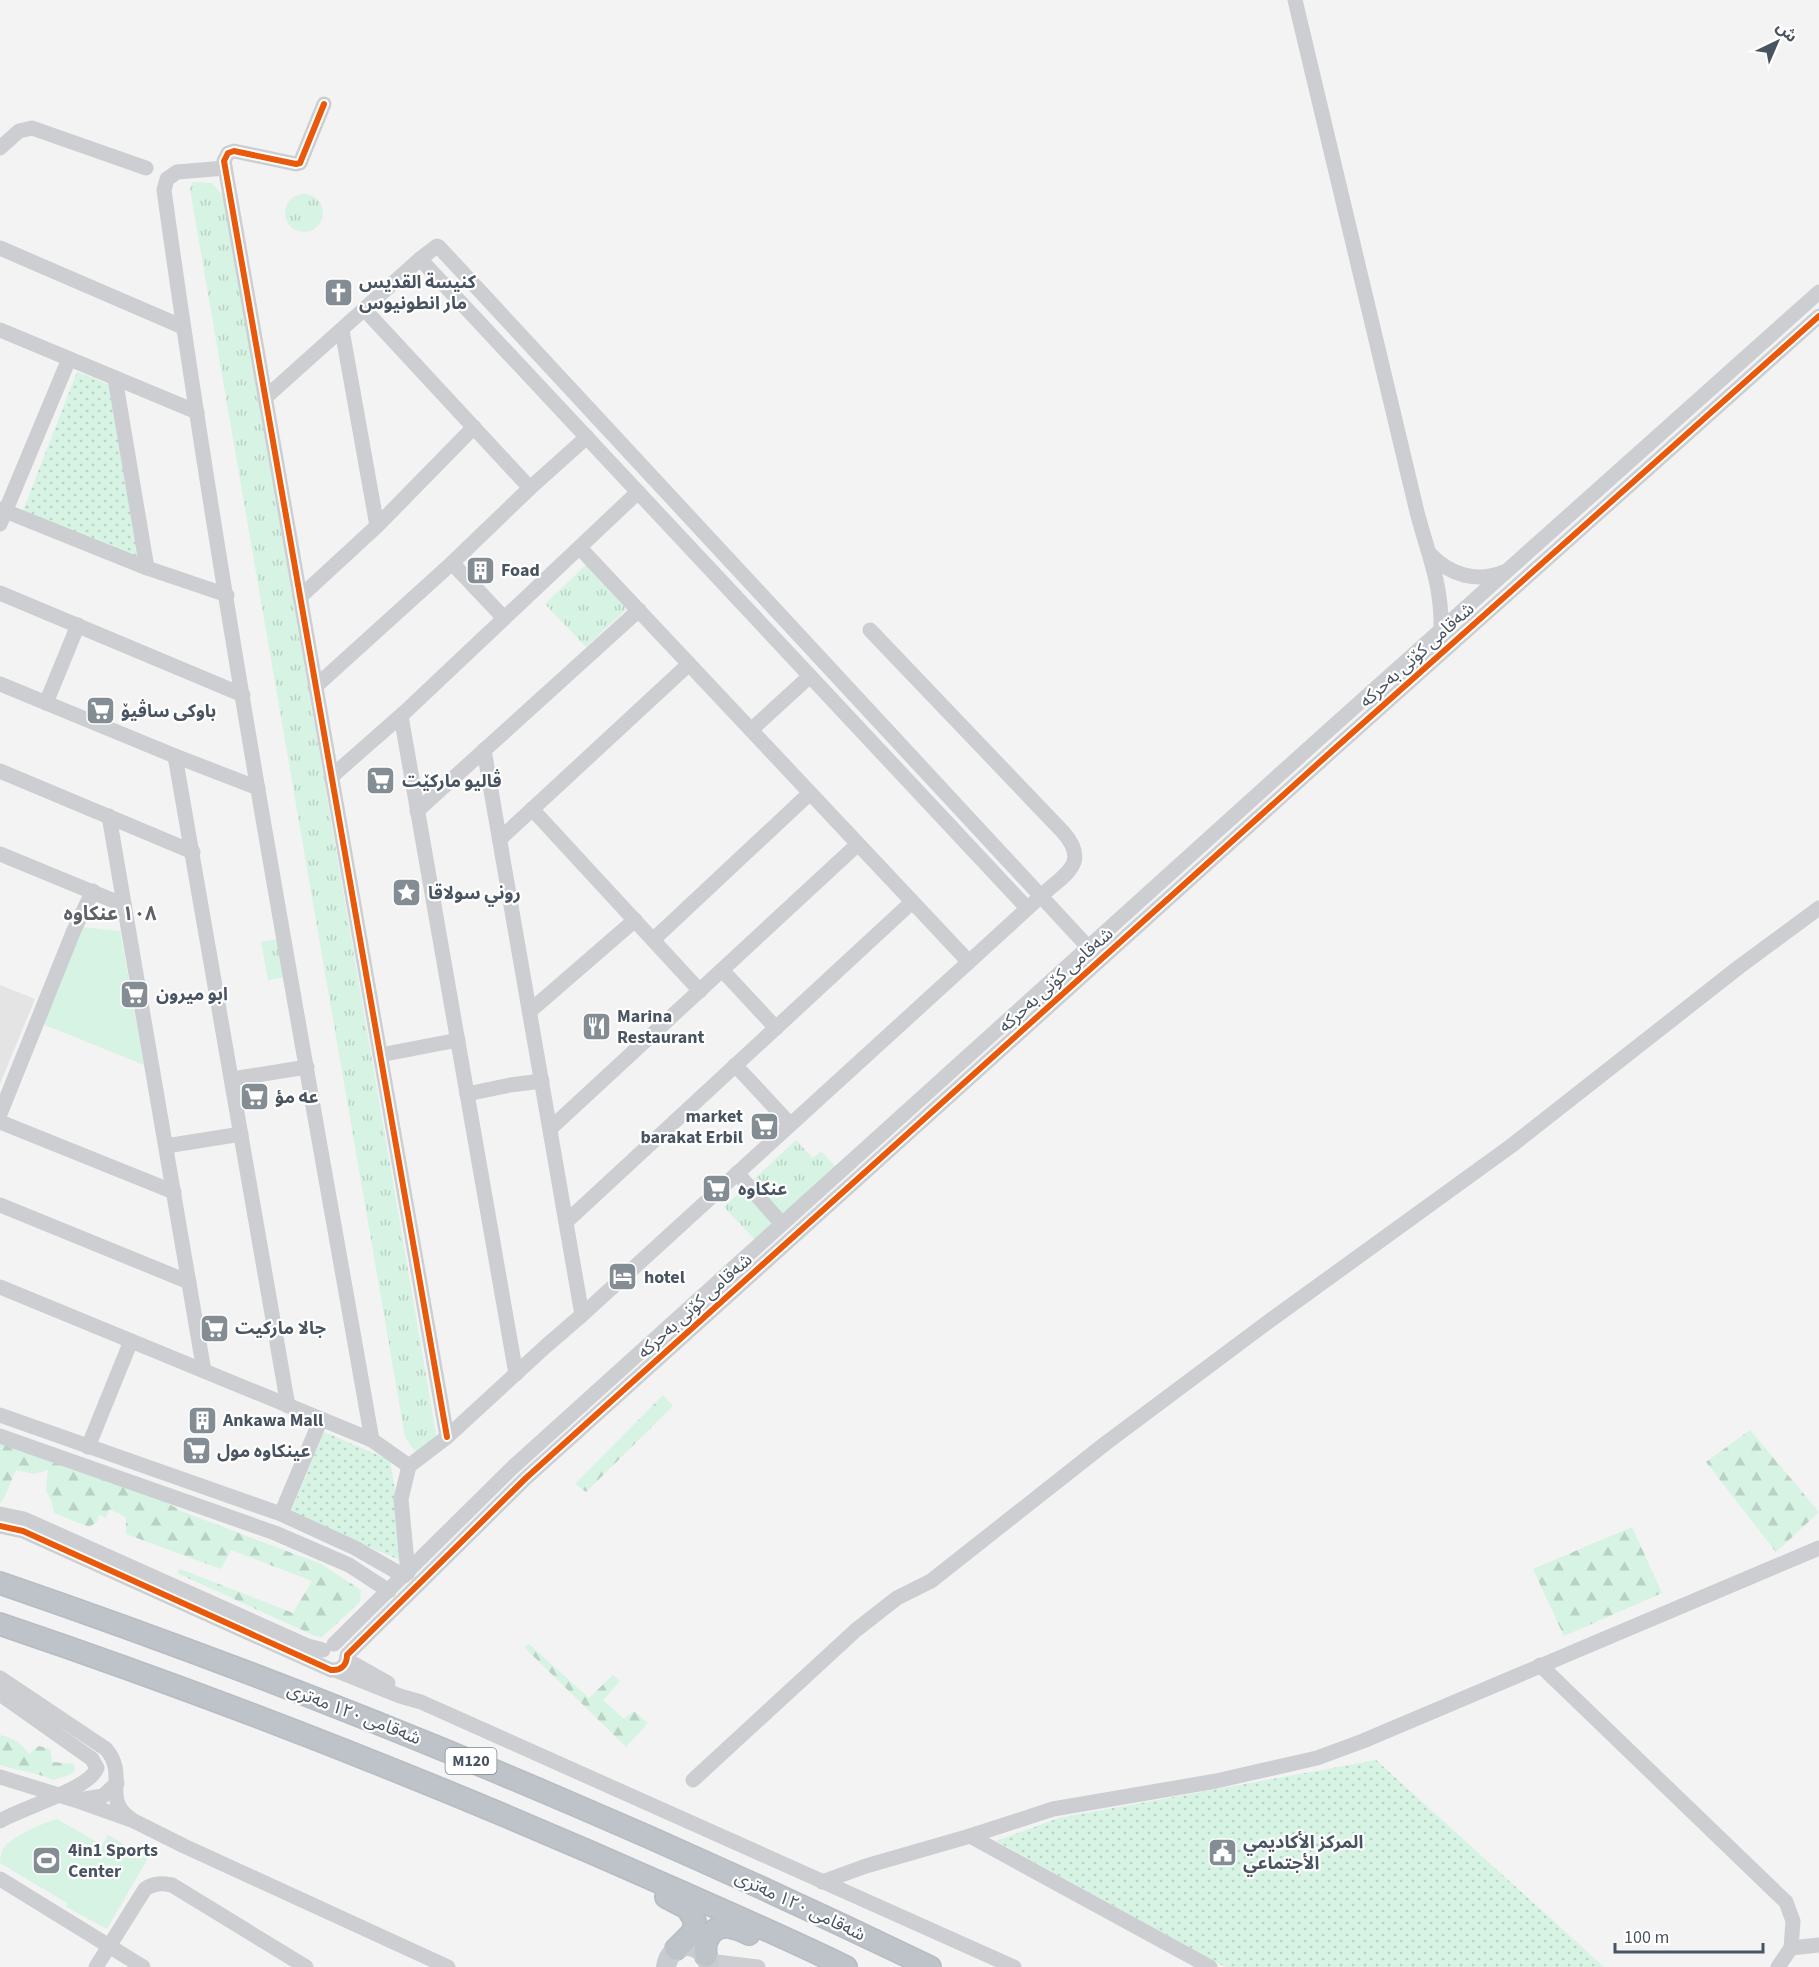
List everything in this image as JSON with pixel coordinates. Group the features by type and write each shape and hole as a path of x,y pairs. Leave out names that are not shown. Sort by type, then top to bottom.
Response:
{"highway":[{"name":"شەقامی ١٢٠ مەتری","path":"0,1583 181,1647 464,1758 747,1880 930,1967"},
{"name":"شەقامی ١٢٠ مەتری","path":"0,1624 230,1705 433,1785 608,1859 846,1967"},
{"path":"608,1859 644,1886 682,1905 690,1912 695,1921 693,1932 671,1958"},
{"path":"708,1961 706,1945 708,1937 717,1929 724,1927 736,1928 764,1941 803,1947"}],"main road":[{"path":"671,1958 690,1946 697,1948 708,1961"}],"street":[{"path":"1296,0 1416,512 1439,590 1441,629"},
{"path":"324,104 300,163 234,151 226,155 224,161 447,1437"},
{"path":"0,148 19,131 32,128 146,168"},
{"path":"225,168 177,172 165,182 164,190 183,327 258,788 372,1440"},
{"path":"265,398 420,259 437,246 439,247 1040,897 1089,947"},
{"path":"0,248 183,327"},
{"path":"420,259 1027,908"},
{"name":"شەقامی کۆنی بەحرکە","path":"335,1657 389,1591 512,1468 1441,629 1819,292"},
{"path":"364,309 530,488"},
{"name":"شەقامی کۆنی بەحرکە","path":"335,1657 535,1470 1340,743 1819,316"},
{"path":"0,330 197,412"},
{"path":"342,330 377,526"},
{"path":"69,359 2,514 227,595"},
{"path":"115,378 147,568"},
{"path":"300,597 377,526 474,428"},
{"path":"315,687 587,437"},
{"path":"332,777 401,716 638,492"},
{"path":"580,548 969,962"},
{"path":"1428,552 1446,568 1467,576 1489,576 1510,568"},
{"path":"452,563 504,618"},
{"path":"0,592 243,695"},
{"path":"417,811 639,610"},
{"path":"46,703 78,625"},
{"path":"406,1574 401,1499 409,1466 447,1437 582,1315 1040,897 1072,867 1076,860 1076,850 1072,843 870,630"},
{"path":"500,839 689,664"},
{"path":"751,730 810,676"},
{"path":"0,684 258,788"},
{"path":"401,716 516,1374"},
{"path":"484,750 582,1315"},
{"path":"175,756 288,1406"},
{"path":"0,771 193,852"},
{"path":"654,939 810,793"},
{"path":"532,809 700,991"},
{"path":"109,816 204,1371"},
{"path":"551,1128 858,844"},
{"path":"0,854 124,904"},
{"path":"0,1114 70,941 93,891"},
{"path":"566,1222 912,902"},
{"path":"693,1780 856,1630 897,1599 931,1581 1106,1443 1511,1146 1730,974 1819,908"},
{"path":"530,1011 636,920"},
{"path":"722,970 776,1028"},
{"path":"380,1055 458,1040"},
{"path":"735,1065 790,1125"},
{"path":"232,1079 307,1066"},
{"path":"467,1094 542,1081"},
{"path":"0,1122 174,1192"},
{"path":"165,1146 242,1134"},
{"path":"737,1173 782,1224"},
{"path":"0,1205 189,1282"},
{"path":"0,1287 372,1440 409,1466"},
{"path":"88,1447 131,1341"},
{"path":"0,1415 281,1514 406,1574"},
{"path":"281,1514 321,1419"},
{"path":"0,1436 275,1533 360,1572 389,1591"},
{"path":"0,1514 24,1519 335,1657 400,1696 421,1702 1014,1967"},
{"path":"0,1526 23,1531 335,1657"},
{"path":"822,1882 866,1866 1053,1809 1216,1781 1317,1758 1363,1741 1819,1548"},
{"path":"360,1572 370,1556"},
{"path":"1540,1665 1786,1902 1793,1921 1791,1948 1778,1967"},
{"path":"0,1678 106,1749 116,1764 99,1803 109,1813"},
{"path":"0,1694 92,1759 97,1768 95,1777"},
{"path":"0,1777 134,1821"},
{"path":"95,1777 104,1782 103,1792"},
{"path":"0,1821 95,1777"},
{"path":"75,1800 103,1792 115,1792 116,1801 126,1816 134,1821 448,1967"},
{"path":"970,1836 1210,1967"},
{"path":"0,1879 143,1967"},
{"path":"96,1967 145,1889 162,1883 172,1885 306,1967"},
{"path":"1791,1948 1819,1945"},
{"path":"708,1961 758,1967"}],"shaded area":[{"path":"0,985 35,999 0,1084"}],"green space":[{"path":"193,182 212,183 224,197 437,1439 421,1451 414,1450 405,1437 190,189"},
{"path":"304,194 317,200 323,213 317,226 304,232 291,226 285,213 291,200"},
{"path":"77,372 113,386 141,560 22,513"},
{"path":"588,563 630,606 586,647 545,604"},
{"path":"81,927 120,931 144,1065 43,1024"},
{"path":"286,937 293,976 268,980 261,942"},
{"path":"796,1140 813,1158 821,1151 836,1167 756,1241 724,1207"},
{"path":"663,1395 673,1406 586,1492 575,1484"},
{"path":"1750,1430 1819,1512 1776,1552 1706,1462"},
{"path":"324,1432 390,1460 407,1563 290,1514"},
{"path":"0,1443 158,1497 181,1511 321,1564 361,1590 360,1602 322,1637 315,1636 177,1573 180,1569 293,1613 312,1581 231,1550 221,1569 126,1534 126,1517 109,1509 106,1518 99,1515 97,1522 89,1527 54,1513 52,1502 46,1491 48,1470 34,1474 16,1470 0,1503"},
{"path":"1632,1527 1662,1593 1564,1636 1533,1569"},
{"path":"529,1644 589,1698 613,1675 620,1681 603,1700 624,1719 634,1711 648,1723 626,1747 524,1647"},
{"path":"0,1735 17,1742 29,1754 39,1746 50,1749 52,1762 74,1764 75,1770 71,1774 53,1780 0,1765"},
{"path":"1376,1760 1604,1967 1225,1967 996,1841 1059,1818"},
{"path":"57,1819 102,1845 108,1835 148,1858 107,1929 66,1907 67,1903 0,1863 2,1851 10,1842 30,1830"}],"cycle path":[{"path":"324,104 300,163 234,151 228,153 224,161 447,1437"},
{"path":"0,1526 23,1531 331,1670 343,1667 347,1655 526,1478 1332,751 1819,316"}],"place":[{"name":"كنيسة القديس مار انطونيوس","path":"338,292"},
{"name":"Foad","path":"480,570"},
{"name":"باوکی ساڤیۆ","path":"100,711"},
{"name":"ڤالیو مارکێت","path":"381,781"},
{"name":"روني سولاقا","path":"407,893"},
{"name":"ابو ميرون","path":"135,994"},
{"name":"Marina Restaurant","path":"596,1026"},
{"name":"عه مؤ","path":"254,1097"},
{"name":"market barakat Erbil","path":"764,1126"},
{"name":"عنكاوه","path":"717,1189"},
{"name":"hotel","path":"623,1277"},
{"name":"جالا ماركيت","path":"214,1328"},
{"name":"Ankawa Mall","path":"202,1420"},
{"name":"عينكاوه مول","path":"196,1451"},
{"name":"المركز الأكاديمي الأجتماعي","path":"1222,1852"},
{"name":"4in1 Sports Center","path":"47,1860"}],"district":[{"name":"١٠٨ عنکاوە","path":"110,914"}]}
